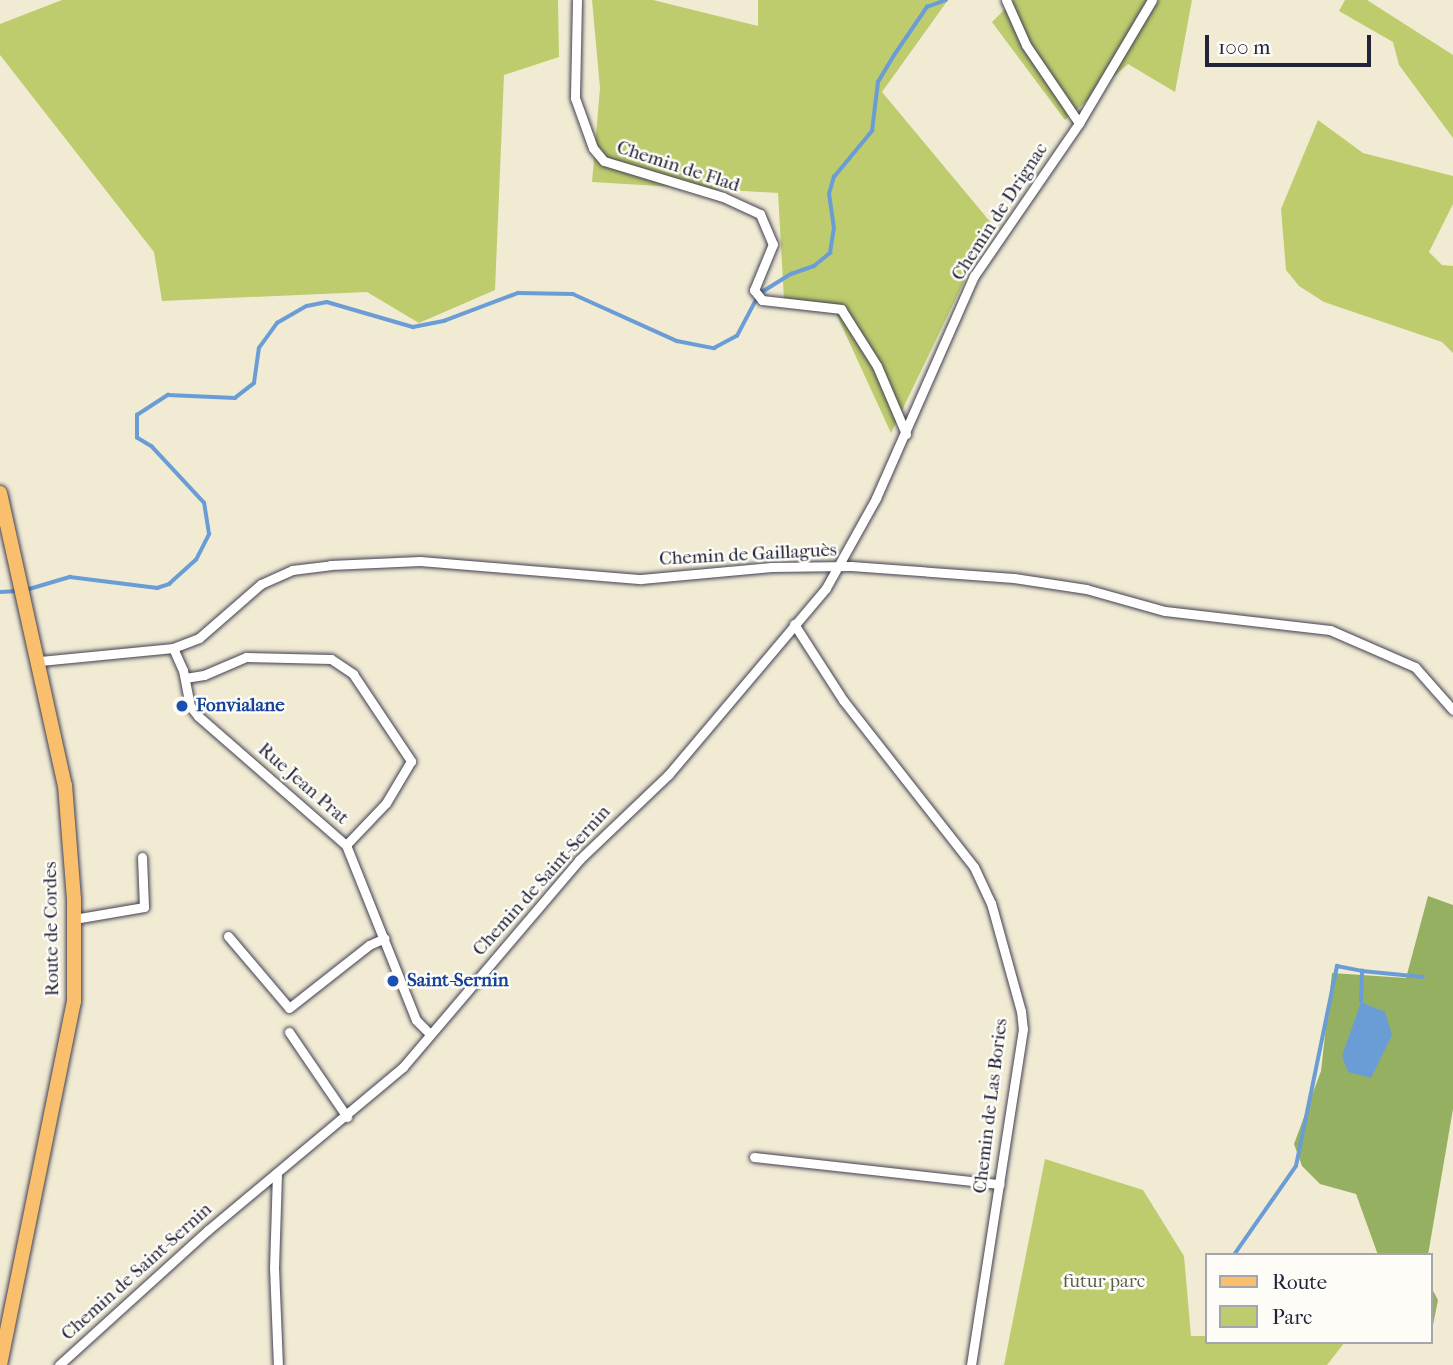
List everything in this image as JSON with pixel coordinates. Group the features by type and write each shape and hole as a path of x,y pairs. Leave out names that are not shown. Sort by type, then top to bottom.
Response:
{"main road":[{"name":"Route de Cordes","path":"0,493 28,606 65,785 74,919 74,1001 0,1364"}],"street":[{"name":"Chemin de Flad","path":"577,0 575,98 593,148 604,161 723,197 760,214 770,228 773,244 754,290 762,300 841,309 877,366 906,433"},
{"path":"1006,0 1026,45 1079,123"},
{"name":"Chemin de Drignac","path":"841,566 906,433 974,276 1079,123 1152,0"},
{"name":"Chemin de Gaillaguès","path":"40,662 173,648 199,638 261,584 292,570 330,565 420,561 641,579 771,566 841,566 1014,578 1086,589 1165,611 1330,630 1415,667 1453,710"},
{"name":"Chemin de Saint-Sernin","path":"60,1365 403,1067 579,860 669,774 841,566"},
{"name":"Chemin de Las Bories","path":"794,624 843,701 974,867 991,903 1023,1029 971,1365"},
{"name":"Rue Jean Prat","path":"173,648 185,678 190,706 198,716 346,845 386,938 416,1020 430,1034"},
{"path":"185,678 204,676 246,657 331,659 354,674 411,761 386,803 346,845"},
{"path":"74,919 144,907 142,857"},
{"path":"228,936 289,1008 369,945 386,938"},
{"path":"289,1032 347,1117"},
{"path":"754,1157 1000,1184"},
{"path":"277,1174 274,1268 278,1365"}],"green space":[{"path":"62,0 558,0 559,57 504,75 495,290 419,323 367,292 162,301 154,252 0,55 0,24"},
{"path":"592,0 653,0 758,26 758,0 948,0 882,92 992,224 891,433 834,309 784,300 778,193 592,182 600,88"},
{"path":"1014,0 1192,0 1175,92 1128,64 1065,120 992,22"},
{"path":"1345,0 1367,0 1453,55 1453,138 1399,65 1393,42 1339,11"},
{"path":"1318,120 1363,153 1453,176 1453,204 1429,252 1442,265 1453,266 1453,353 1442,342 1324,302 1299,286 1286,270 1281,209"},
{"path":"1428,896 1453,905 1453,1109 1428,1253 1377,1253 1356,1194 1320,1184 1302,1166 1294,1144 1321,1071 1332,973 1406,978"},
{"name":"futur parc","path":"1045,1159 1143,1190 1184,1256 1191,1336 1204,1336 1204,1344 1343,1344 1327,1365 1004,1365"},
{"path":"1432,1289 1438,1300 1432,1330"}],"water":[{"path":"1361,1002 1385,1012 1392,1035 1371,1078 1348,1072 1342,1056"}],"waterway":[{"path":"762,292 791,274 814,266 830,253 834,229 829,194 834,177 872,131 878,82 895,54 927,7 946,0"},
{"path":"26,590 70,577 157,588 169,584 196,560 209,534 204,503 152,447 137,438 137,415 168,395 235,398 254,383 259,348 277,323 307,306 327,302 413,327 444,321 518,293 573,294 677,341 714,348 737,336 756,300"},
{"path":"0,592 18,591"},
{"path":"1235,1253 1296,1166 1337,966 1362,971"},
{"path":"1361,1002 1362,971 1423,977"}],"place":[{"name":"Fonvialane","path":"182,706"},
{"name":"Saint-Sernin","path":"393,981"}]}
